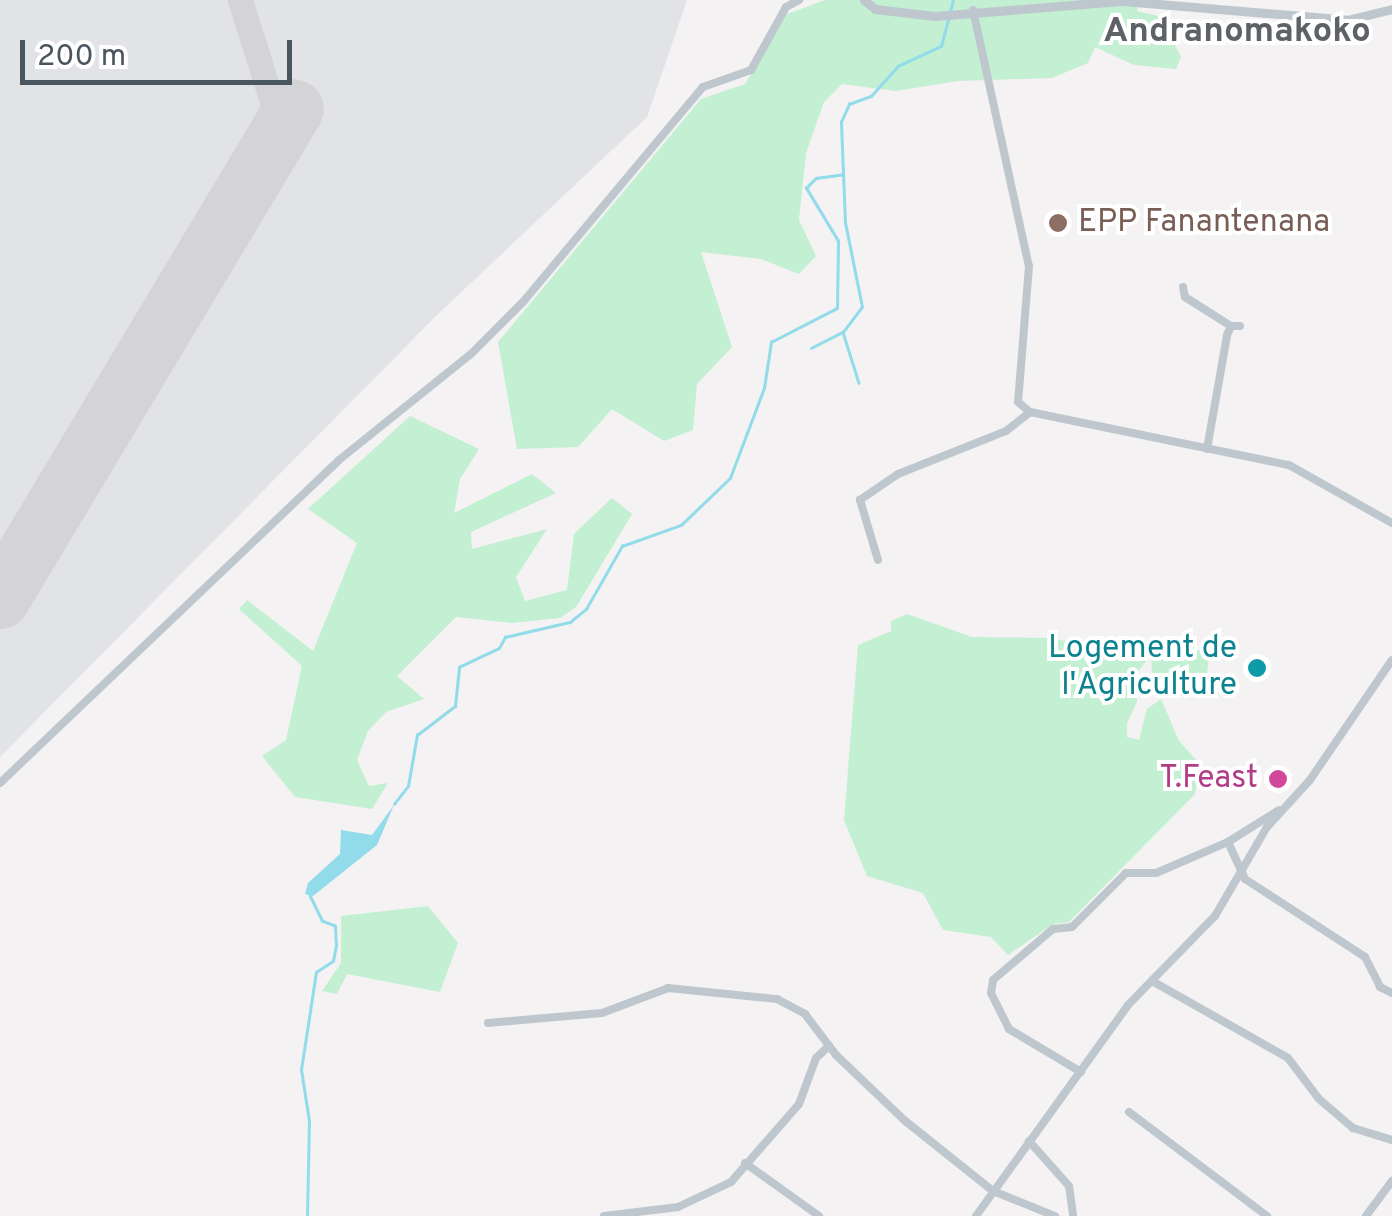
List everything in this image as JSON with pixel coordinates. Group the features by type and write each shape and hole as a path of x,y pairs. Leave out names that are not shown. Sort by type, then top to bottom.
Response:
{"street":[{"path":"0,783 340,460 471,354 524,302 704,87 751,70 786,7 799,0"},
{"path":"864,0 875,9 936,16 1123,1 1348,20 1392,9"},
{"path":"968,12 1022,211 1029,266 1016,372 1018,402 1030,412 1101,422 1290,465 1392,523"},
{"path":"1184,287 1185,297 1236,326 1207,449"},
{"path":"878,560 860,500 898,474 1006,431 1030,412"},
{"path":"976,1216 1152,981 1215,916 1284,807 1392,660"},
{"path":"1081,1072 1009,1029 991,993 993,980 1054,929 1072,927 1126,873 1156,873 1228,842 1284,807"},
{"path":"1228,842 1240,872 1365,957 1374,978 1392,993"},
{"path":"1152,981 1288,1058 1353,1128 1392,1140"},
{"path":"488,1023 602,1013 668,988 777,999 805,1014 829,1046 904,1120 993,1191 1055,1216"},
{"path":"604,1216 678,1206 731,1182 799,1104 816,1058 829,1046"},
{"path":"1128,1112 1267,1216"},
{"path":"1029,1141 1069,1186 1074,1216"},
{"path":"745,1163 819,1216"},
{"path":"1366,1216 1392,1181"}],"shaded area":[{"path":"0,0 687,0 647,117 438,314 0,757"}],"green space":[{"path":"825,0 1139,0 1137,11 1159,16 1181,57 1176,69 1134,65 1095,47 1088,63 1052,78 958,81 896,91 842,84 824,102 806,153 799,220 816,256 799,274 761,259 701,252 732,347 697,384 693,430 664,441 612,409 578,447 517,449 498,342 701,99 745,84 787,14"},
{"path":"410,416 479,449 460,479 454,513 532,474 556,493 471,532 472,549 547,529 516,577 525,601 567,590 574,534 612,498 632,514 576,607 560,618 512,623 456,617 397,676 424,699 386,712 368,731 357,760 369,786 388,783 372,809 295,797 262,756 286,740 302,666 239,609 247,600 313,651 357,543 308,509"},
{"path":"907,614 972,637 1051,638 1120,652 1150,643 1190,645 1209,656 1207,674 1166,685 1152,675 1151,655 1135,675 1137,702 1127,723 1127,737 1139,740 1147,709 1161,699 1179,741 1200,764 1195,794 1069,922 1053,924 1008,955 991,937 943,930 923,893 867,876 844,820 858,645 891,631 891,621"},
{"path":"428,906 458,943 440,992 347,974 337,994 322,991 341,963 341,916"}],"water":[{"path":"394,805 377,845 313,896 305,894 308,883 340,854 341,830 372,835"}],"waterway":[{"path":"950,12 953,0"},
{"path":"811,348 843,332 862,307 845,223 841,122 849,104 871,96 898,66 941,46 948,19"},
{"path":"394,804 408,786 417,735 455,706 459,667 499,648 505,637 570,622 586,609 622,546 681,525 730,478 764,388 771,342 837,308 838,241 806,188 816,178 843,174"},
{"path":"843,332 859,383"},
{"path":"307,1216 309,1121 301,1070 316,972 333,961 336,946 335,926 322,921 310,896"}],"taxiway":[{"path":"240,0 281,130"}],"runway":[{"path":"0,599 294,109"}],"place":[{"name":"EPP Fanantenana","path":"1058,223"},
{"name":"Logement de l'Agriculture","path":"1257,668"},
{"name":"T.Feast","path":"1278,779"}],"district":[{"name":"Andranomakoko","path":"1237,32"}]}
